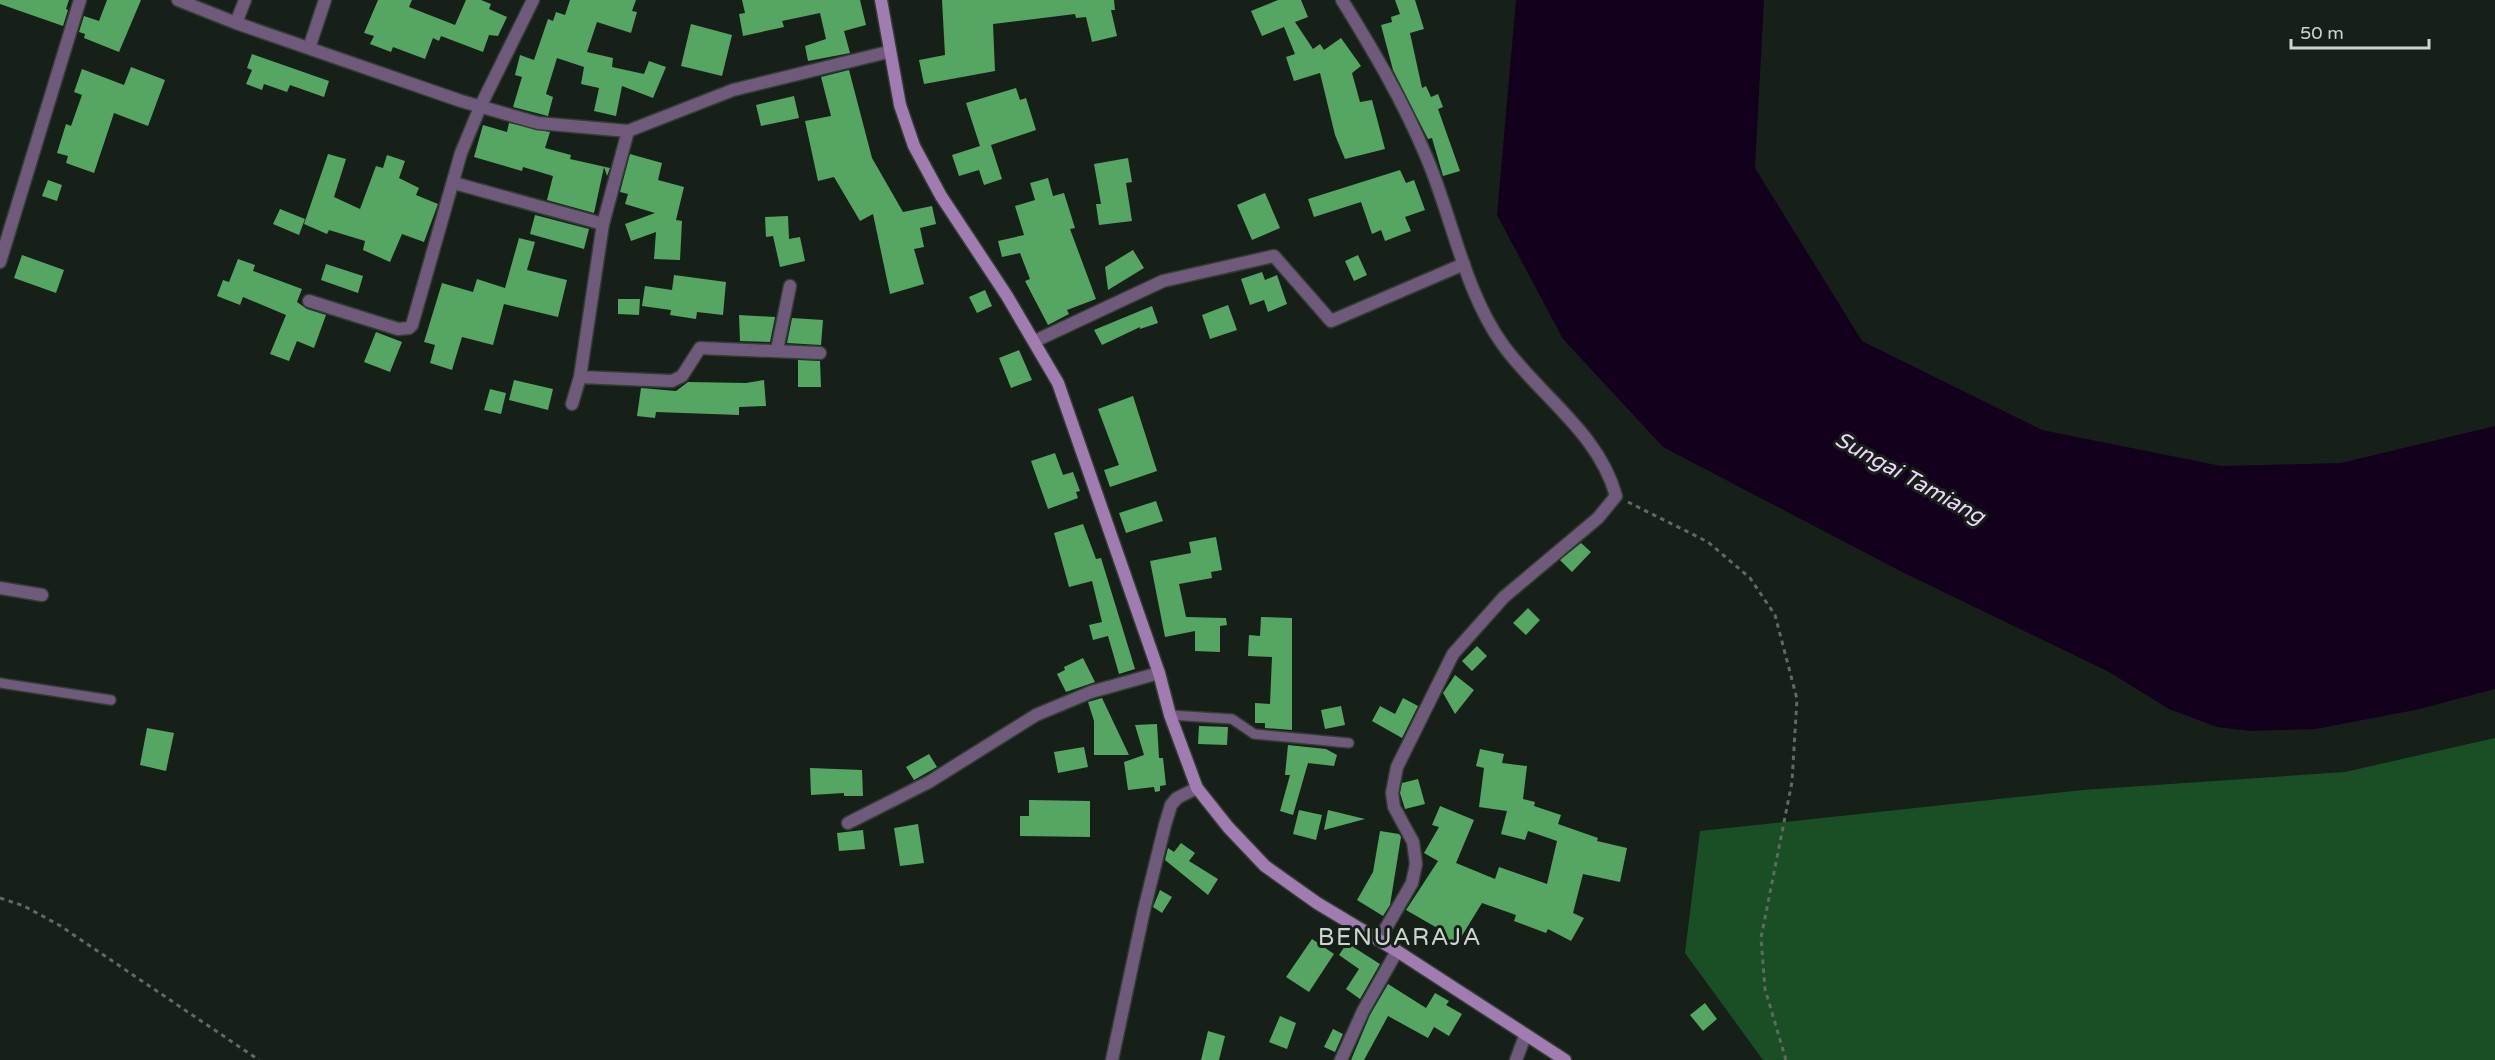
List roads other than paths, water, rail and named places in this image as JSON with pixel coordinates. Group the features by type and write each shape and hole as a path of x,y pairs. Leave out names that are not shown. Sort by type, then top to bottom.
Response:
{"main road":[{"path":"881,0 888,52 900,105 914,146 941,195 1035,341 1058,383 1159,673 1170,715 1197,788 1228,827 1265,866 1317,903 1397,951 1565,1060"}],"street":[{"path":"0,262 80,0"},
{"path":"178,0 309,48 538,123 628,131 733,90 888,52"},
{"path":"236,23 245,0"},
{"path":"309,48 325,0"},
{"path":"309,301 398,329 409,328 412,325 461,153 481,105 533,0"},
{"path":"1341,0 1386,70 1427,157 1464,264 1486,316 1501,343 1520,367 1587,437 1609,472 1616,496 1598,518 1504,597 1453,654 1397,767 1392,793 1394,807 1413,842 1416,864 1412,883 1379,940"},
{"path":"572,404 580,377 603,224 628,131"},
{"path":"454,183 603,224"},
{"path":"1035,341 1163,281 1274,256 1331,321 1464,264"},
{"path":"777,350 790,286"},
{"path":"580,377 672,381 682,376 699,348 820,353"},
{"path":"0,588 42,595"},
{"path":"848,823 929,782 1036,715 1090,692 1159,673"},
{"path":"1112,1060 1143,910 1171,805 1177,798 1197,788"},
{"path":"1341,1060 1363,1011 1397,951"},
{"path":"1516,1060 1525,1036"}],"lane":[{"path":"0,683 111,700"},
{"path":"1170,715 1232,719 1254,734 1349,743"}],"water":[{"name":"Sungai Tamiang","path":"1516,0 1764,0 1755,168 1862,341 2042,430 2221,466 2341,463 2495,426 2495,689 2420,709 2316,729 2251,731 2217,727 2169,709 2109,672 1906,574 1663,447 1563,339 1497,215"}],"district":[{"name":"BENUARAJA","path":"1400,937"}]}
